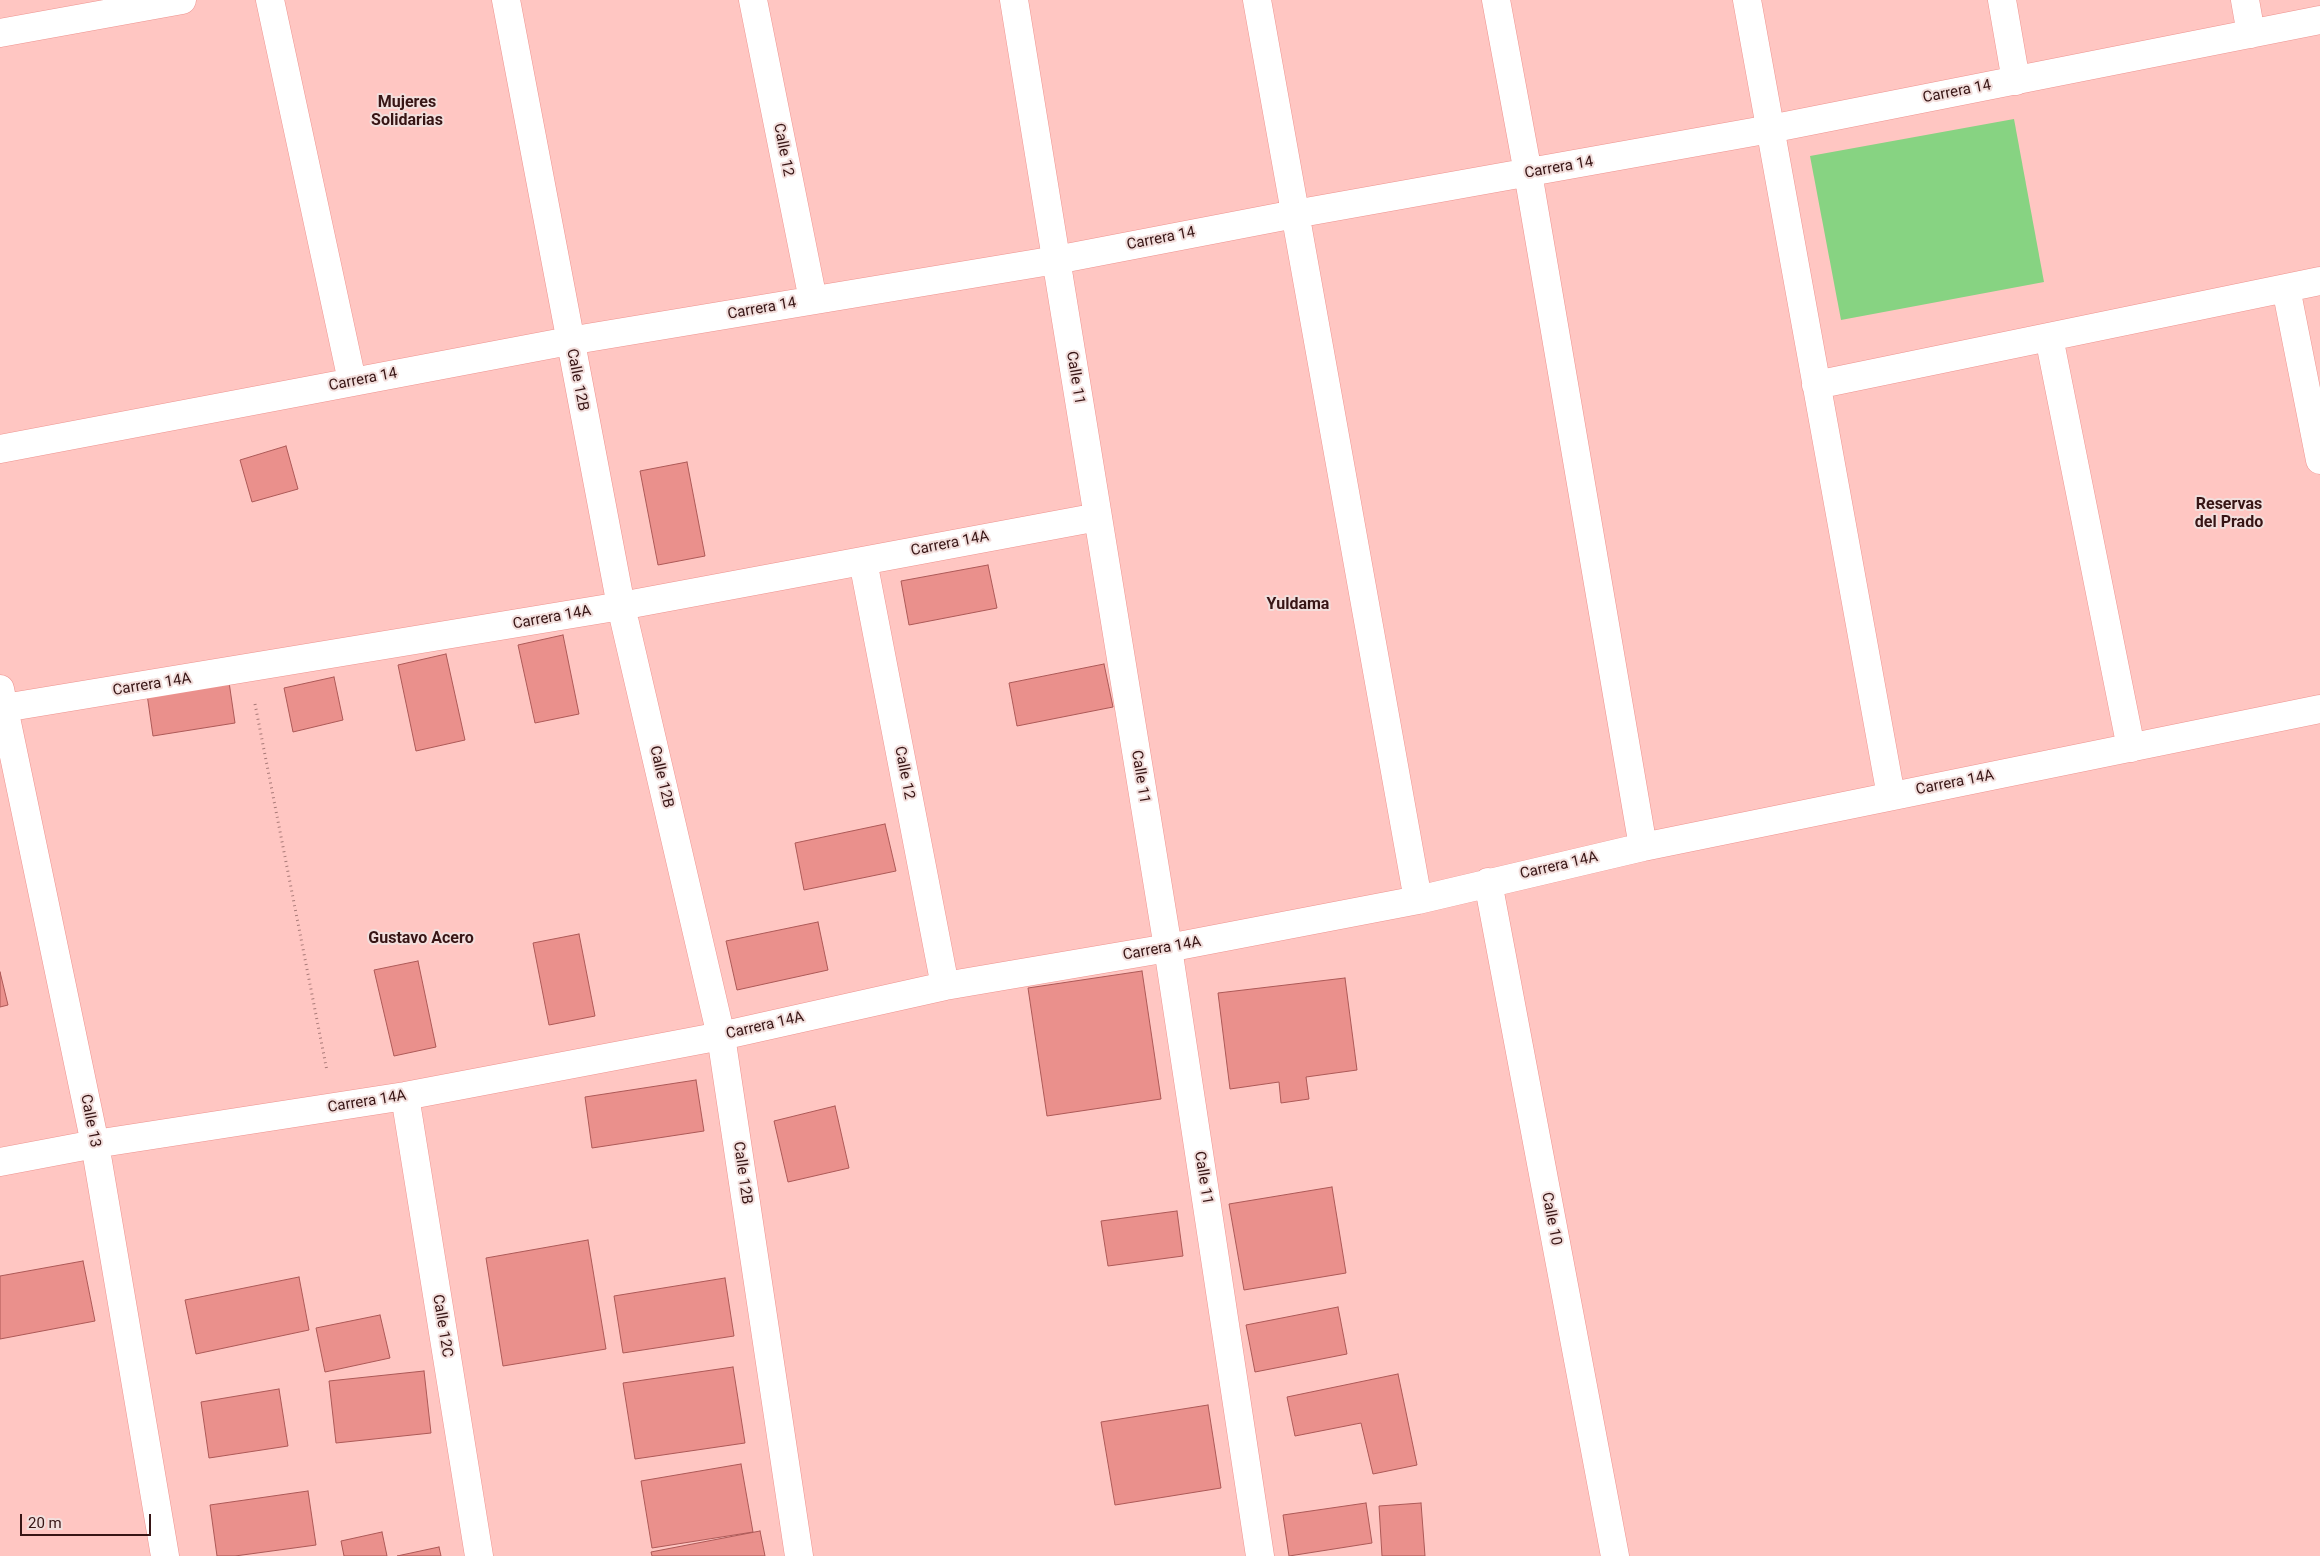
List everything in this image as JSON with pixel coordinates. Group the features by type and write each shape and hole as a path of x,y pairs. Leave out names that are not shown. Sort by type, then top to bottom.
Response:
{"street":[{"path":"0,33 182,0"},
{"path":"270,0 352,382"},
{"name":"Calle 12B","path":"506,0 569,341 621,606 721,1036 799,1556"},
{"name":"Calle 12","path":"753,0 812,300"},
{"name":"Calle 11","path":"1014,0 1168,948 1260,1556"},
{"path":"1257,0 1418,900"},
{"path":"1496,0 1528,173 1643,847"},
{"path":"1747,0 1891,796"},
{"path":"2002,0 2016,81"},
{"path":"2245,0 2251,34"},
{"name":"Carrera 14","path":"0,449 569,341 1056,260 1295,214 1770,129 2320,20"},
{"path":"1816,385 2320,282"},
{"path":"2286,288 2320,460"},
{"path":"2049,338 2131,748"},
{"name":"Carrera 14A","path":"2,699 248,669 621,606 1098,517"},
{"name":"Calle 12","path":"863,561 944,986"},
{"name":"Calle 13","path":"2,699 95,1144 165,1556"},
{"name":"Carrera 14A","path":"0,1162 95,1144 405,1096 721,1036 944,986 1168,948 1418,900 1643,847 2320,709"},
{"name":"Calle 10","path":"1488,882 1615,1556"},
{"name":"Calle 12C","path":"405,1096 479,1556"}],"path":[{"path":"248,669 334,1107"}],"green space":[{"path":"2014,119 2044,282 1841,320 1810,156"}],"building":[{"path":"286,446 298,489 252,502 240,460"},
{"path":"687,462 705,556 658,565 640,471"},
{"path":"988,565 997,608 909,625 901,581"},
{"path":"563,635 579,714 535,723 518,645"},
{"path":"446,654 465,740 416,751 398,665"},
{"path":"1104,664 1113,707 1017,726 1009,683"},
{"path":"334,677 343,720 293,732 284,688"},
{"path":"229,682 235,723 153,736 147,694"},
{"path":"885,824 896,871 804,890 795,843"},
{"path":"818,922 828,970 737,990 726,941"},
{"path":"579,934 595,1016 549,1025 533,943"},
{"path":"418,961 436,1047 394,1056 374,970"},
{"path":"1142,971 1161,1099 1047,1116 1028,988"},
{"path":"0,972 8,1005 0,1007"},
{"path":"1345,978 1357,1070 1306,1077 1309,1099 1281,1103 1279,1082 1230,1089 1218,993"},
{"path":"696,1080 704,1131 592,1148 585,1097"},
{"path":"835,1106 849,1168 788,1182 774,1121"},
{"path":"1332,1187 1346,1273 1244,1290 1229,1204"},
{"path":"1177,1211 1183,1256 1108,1266 1101,1221"},
{"path":"588,1240 606,1349 503,1366 486,1258"},
{"path":"83,1261 95,1321 0,1339 0,1276"},
{"path":"299,1277 309,1330 196,1354 185,1300"},
{"path":"725,1278 734,1336 623,1353 614,1296"},
{"path":"1338,1307 1347,1354 1255,1372 1246,1325"},
{"path":"380,1315 390,1358 325,1372 316,1328"},
{"path":"733,1367 745,1443 635,1459 623,1383"},
{"path":"424,1371 431,1433 336,1443 329,1381"},
{"path":"1398,1374 1417,1465 1373,1474 1361,1423 1295,1436 1287,1397"},
{"path":"279,1389 288,1446 209,1458 201,1402"},
{"path":"1208,1405 1221,1488 1115,1505 1101,1422"},
{"path":"741,1464 753,1532 652,1548 641,1481"},
{"path":"308,1491 316,1545 235,1556 217,1556 210,1505"},
{"path":"1366,1503 1372,1543 1289,1556 1283,1515"},
{"path":"1421,1503 1425,1556 1382,1556 1379,1506"},
{"path":"760,1531 765,1556 652,1556 651,1552"},
{"path":"382,1532 387,1556 344,1556 341,1541"},
{"path":"439,1547 441,1556 397,1556"}],"district":[{"name":"Mujeres Solidarias","path":"407,112"},
{"name":"Reservas del Prado","path":"2229,514"},
{"name":"Yuldama","path":"1298,605"},
{"name":"Gustavo Acero","path":"421,939"}]}
